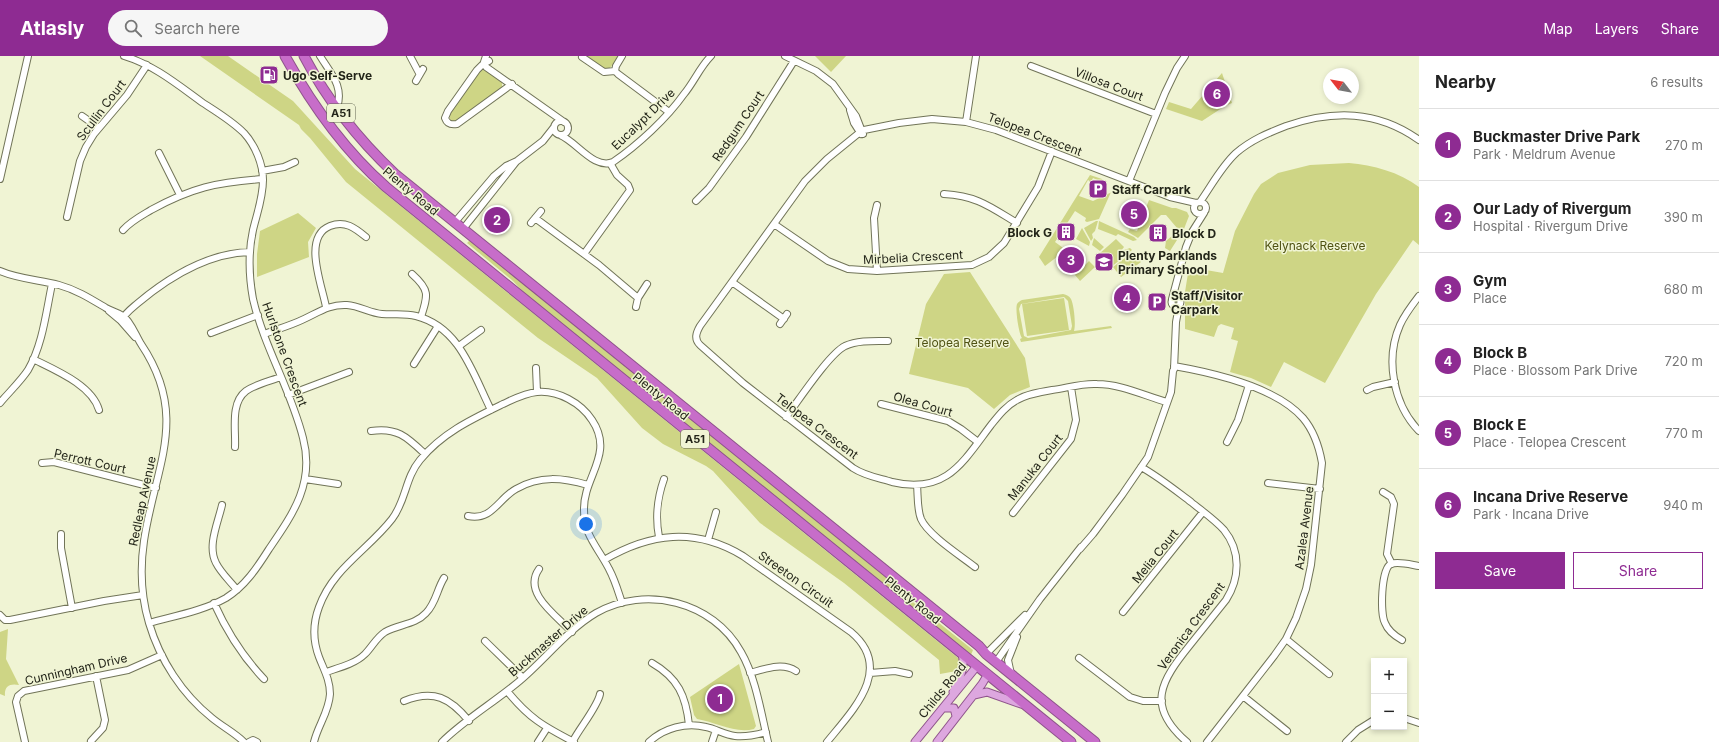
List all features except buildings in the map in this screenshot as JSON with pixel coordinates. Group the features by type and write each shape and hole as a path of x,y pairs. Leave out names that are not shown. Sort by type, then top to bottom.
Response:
{"highway":[{"name":"Plenty Road","path":"285,56 317,110 357,160 386,187 1071,742"},
{"name":"Plenty Road","path":"304,56 337,108 362,139 386,165 979,646 986,654 1094,742"},
{"path":"445,235 455,222"},
{"path":"453,242 463,229"},
{"name":"Childs Road","path":"977,666 986,654"},
{"path":"988,674 996,662"}],"main road":[{"path":"949,701 962,670 964,659 962,654"},
{"name":"Childs Road","path":"915,742 977,666"},
{"path":"936,742 974,695 988,674"},
{"path":"974,695 988,692 1030,708"},
{"path":"943,708 954,708 956,716"}],"street":[{"path":"0,179 28,56"},
{"name":"Hurlstone Crescent","path":"124,56 148,65 237,127 254,147 262,171 263,179 262,198 253,230 250,252 250,276 258,316 305,444 306,461 305,479 300,499 292,515 249,578 237,590 214,603 149,623"},
{"path":"320,56 339,89 337,108"},
{"path":"410,56 421,71 416,81"},
{"path":"615,71 616,66 622,56"},
{"name":"Eucalypt Drive","path":"559,135 597,162 604,164 610,163 646,134 669,112 685,93 710,56"},
{"path":"786,56 816,71 827,79 841,94 856,116 862,133"},
{"path":"965,121 976,56"},
{"path":"1131,182 1156,114 1174,74 1185,56"},
{"path":"581,58 604,72 615,71"},
{"path":"512,84 462,121 454,125 449,124 445,118 448,111 477,70 487,59 501,76 549,110 568,126 566,133 543,141"},
{"name":"Redgum Court","path":"696,200 706,193 746,137 794,61"},
{"name":"Scullin Court","path":"67,217 82,154 90,140 127,95 148,65"},
{"name":"Villosa Court","path":"1031,66 1156,114"},
{"path":"615,71 669,112"},
{"path":"549,110 554,116 555,132 559,135"},
{"path":"1176,322 1172,302 1198,206 1229,160 1252,141 1283,128 1320,116 1345,115 1373,118 1396,127 1419,140"},
{"path":"82,116 99,128"},
{"name":"Telopea Crescent","path":"1168,399 1103,384 1091,384 1035,394 1017,399 1002,412 952,472 936,482 918,485 897,483 860,472 739,380 696,340 698,330 808,178 827,159 841,148 854,143 862,133 872,133 887,126 920,120 943,119 965,121 996,130 1170,197 1198,206 1200,214 1204,213"},
{"path":"455,222 488,182 506,166 517,161 543,141 560,121 564,122"},
{"name":"Eucalypt Drive","path":"568,130 576,146"},
{"name":"Mirbelia Crescent","path":"774,224 832,264 854,271 957,267 977,263 998,251 1017,223 1038,188 1052,152"},
{"path":"159,153 180,195"},
{"path":"463,229 517,161"},
{"path":"262,171 284,167 295,162"},
{"path":"584,254 630,190 628,185 615,172 610,163"},
{"path":"124,230 133,220 180,195 198,188 221,182 263,179"},
{"path":"944,194 971,197 986,204 1017,223"},
{"path":"877,205 874,218 877,271"},
{"path":"1192,232 1206,210 1198,206"},
{"path":"541,211 533,221 584,254 638,298"},
{"path":"326,307 314,250 318,236 328,227 340,223 353,227 366,237"},
{"path":"123,318 161,284 191,267 231,254 250,252"},
{"name":"Redleap Avenue","path":"2,272 52,284 85,295 107,308 112,315 123,318 130,332 138,339 156,370 165,406 166,443 144,541 142,567 143,595 149,623 162,655 176,679 190,697 213,719 238,736 250,742"},
{"path":"412,274 421,282 427,292 427,300 422,318"},
{"path":"732,282 784,319"},
{"path":"0,403 24,375 33,359 52,284"},
{"path":"636,307 638,298 648,284"},
{"path":"996,662 1040,599 1093,534 1122,495 1140,467 1153,442 1168,399 1169,387 1174,369 1176,322 1181,302 1179,299 1177,285"},
{"path":"1419,296 1404,318 1395,340 1393,364 1395,382 1404,410 1419,431"},
{"path":"1172,302 1175,297 1179,299"},
{"path":"1172,302 1176,307 1179,306"},
{"path":"264,334 305,319 326,307 347,305 379,314 406,314 422,318 438,326 449,334 459,346 491,410"},
{"path":"211,333 258,316"},
{"path":"414,364 438,326"},
{"path":"459,346 481,330"},
{"path":"786,416 831,358 840,349 859,342 888,341"},
{"path":"33,359 73,379 93,399 99,410"},
{"path":"536,368 537,392"},
{"name":"Azalea Avenue","path":"1174,369 1193,370 1214,374 1249,384 1288,405 1308,424 1316,439 1321,455 1322,471 1309,577 1301,604 1286,639 1243,696 1207,740"},
{"path":"288,395 349,372"},
{"path":"236,447 236,408 240,397 252,388 281,377"},
{"path":"1367,390 1373,386 1395,382"},
{"path":"1227,442 1238,420 1249,384"},
{"name":"Manuka Court","path":"1013,513 1071,439 1076,420 1071,387"},
{"path":"314,742 328,706 329,686 326,672 318,654 314,632 316,617 330,584 343,567 393,518 400,506 412,472 425,454 451,432 472,419 524,395 537,392 555,393 568,399 582,409 595,426 600,440 600,455 588,485 584,508 586,526 592,543 604,560 614,580 622,603"},
{"name":"Olea Court","path":"881,404 948,421 978,442"},
{"path":"371,431 384,430 402,434 425,454"},
{"name":"Perrott Court","path":"42,463 54,462 156,488"},
{"name":"Veronica Crescent","path":"1140,467 1174,489 1220,525 1231,541 1237,562 1236,577 1232,590 1226,600 1170,672 1164,686 1162,701 1164,712 1170,725 1187,742"},
{"path":"659,537 656,511 657,501 664,478"},
{"path":"305,479 338,484"},
{"path":"468,516 484,516 515,489 539,480 563,479 588,485"},
{"path":"1268,483 1320,489"},
{"path":"918,485 919,513 925,526 975,568"},
{"path":"1383,492 1390,495 1393,501 1387,554 1392,564"},
{"path":"222,506 212,544 212,553 218,567 237,590"},
{"path":"708,540 716,512"},
{"name":"Melia Court","path":"1124,612 1203,512"},
{"path":"61,534 60,548 72,608"},
{"name":"Streeton Circuit","path":"604,560 628,546 659,537 684,536 708,540 743,556 851,632 859,639 866,651 870,673 868,686 861,698 827,742"},
{"path":"1392,564 1419,566"},
{"path":"1392,564 1386,571 1381,611 1384,623 1389,630 1402,640"},
{"path":"539,569 534,581 537,595 572,632"},
{"path":"326,672 358,659 368,651 377,639 386,632 409,624 422,617 432,606 444,578"},
{"path":"0,615 5,620 10,620 109,600 143,595"},
{"name":"Buckmaster Drive","path":"442,742 523,678 572,632 596,613 622,603 645,599 676,602 700,612 716,623 730,636 742,653 750,673 768,742"},
{"path":"986,654 1040,599"},
{"path":"214,603 235,645 264,679"},
{"path":"1011,674 1008,660 1020,628"},
{"path":"1286,639 1329,674"},
{"path":"485,641 523,678"},
{"name":"Cunningham Drive","path":"25,742 16,702 21,693 128,670 162,655"},
{"path":"1079,658 1130,697 1143,701 1162,701"},
{"path":"652,663 666,671 676,683 684,697 689,725"},
{"path":"750,673 780,666 796,671"},
{"path":"870,673 896,671 909,674"},
{"path":"91,741 102,728 105,720 96,676"},
{"path":"507,691 523,710 546,728 573,742 584,721 598,702 600,694"},
{"path":"404,701 419,696 438,697 456,706 469,721"},
{"path":"1243,696 1286,731"},
{"path":"1407,719 1419,723"},
{"path":"1346,742 1358,730 1371,722"},
{"path":"649,742 667,730 689,725 741,736 766,732"},
{"path":"538,742 546,728"},
{"path":"712,742 716,730"}],"green space":[{"path":"200,56 228,56 293,101 355,169 968,666 966,671 962,670 940,674 939,660 844,583 760,523 713,471 663,444 642,428 597,378 538,338 346,182 299,125"},
{"path":"587,56 619,56 610,68 605,70 589,60"},
{"path":"815,56 846,56 831,72"},
{"path":"481,70 487,70 502,81 502,88 457,122 451,122 449,115"},
{"path":"1222,73 1232,103 1202,121 1166,109 1169,102 1191,109"},
{"name":"Kelynack Reserve","path":"1349,163 1367,165 1386,170 1403,177 1419,187 1419,245 1413,240 1376,294 1325,383 1284,362 1271,387 1251,378 1230,372 1238,341 1231,339 1234,328 1221,324 1218,326 1214,337 1185,329 1185,292 1189,267 1223,273 1235,231 1254,194 1261,184 1278,173 1310,165"},
{"path":"1090,175 1102,179 1104,183 1093,178 1091,182 1088,180 1079,196 1093,201 1111,193 1099,219 1087,222 1085,221 1086,218 1075,211 1055,242 1066,250 1045,266 1039,257"},
{"path":"1149,200 1187,212 1189,216 1182,234 1174,238 1177,240 1170,251 1165,248 1166,241 1172,236 1173,237 1173,235 1180,228 1177,228 1166,215 1161,215 1138,238 1128,232 1130,229 1137,231"},
{"path":"298,213 316,228 308,242 309,257 257,277 257,254 260,231"},
{"path":"1098,221 1095,231 1092,234 1093,238 1091,241 1084,228"},
{"path":"1099,221 1134,237 1137,240 1133,241 1118,234 1116,236 1098,229"},
{"path":"1082,228 1090,242 1089,246 1076,239"},
{"path":"1094,238 1104,247 1100,251 1092,245"},
{"path":"1116,239 1124,247 1121,251 1130,248 1132,250 1110,268 1099,254"},
{"path":"470,240 655,389 653,398 529,298 513,281 467,243"},
{"path":"1133,252 1141,262 1121,277 1113,267"},
{"path":"1089,261 1095,267 1080,281 1075,275"},
{"name":"Telopea Reserve","path":"970,272 1025,358 1030,387 1010,395 994,409 968,388 909,374 926,304 944,274"},
{"path":"1064,294 1071,299 1072,302 1075,320 1074,331 1111,326 1112,328 1021,342 1020,339 1022,338 1018,322 1017,303 1022,300","holes":["1064,297 1068,301 1072,326 1071,330 1028,338 1024,336 1019,309 1021,304"]},
{"path":"1064,298 1069,330 1027,336 1022,304"},
{"path":"656,391 898,587 914,603 973,650 971,655 654,399"},
{"path":"8,629 6,659 19,685 13,684 8,686 5,696 0,694 0,632"},
{"path":"739,664 756,726 754,729 733,729 697,719 694,715 690,697"}],"place":[{"name":"Ugo Self-Serve","path":"269,75"},
{"name":"Incana Drive Reserve","path":"1217,94"},
{"name":"Staff Carpark","path":"1098,189"},
{"name":"Block E","path":"1134,214"},
{"name":"Our Lady of Rivergum","path":"497,220"},
{"name":"Block G","path":"1066,232"},
{"name":"Block D","path":"1158,233"},
{"name":"Gym","path":"1071,260"},
{"name":"Plenty Parklands Primary School","path":"1104,262"},
{"name":"Block B","path":"1127,298"},
{"name":"Staff/Visitor Carpark","path":"1157,302"},
{"name":"Buckmaster Drive Park","path":"720,699"}]}
